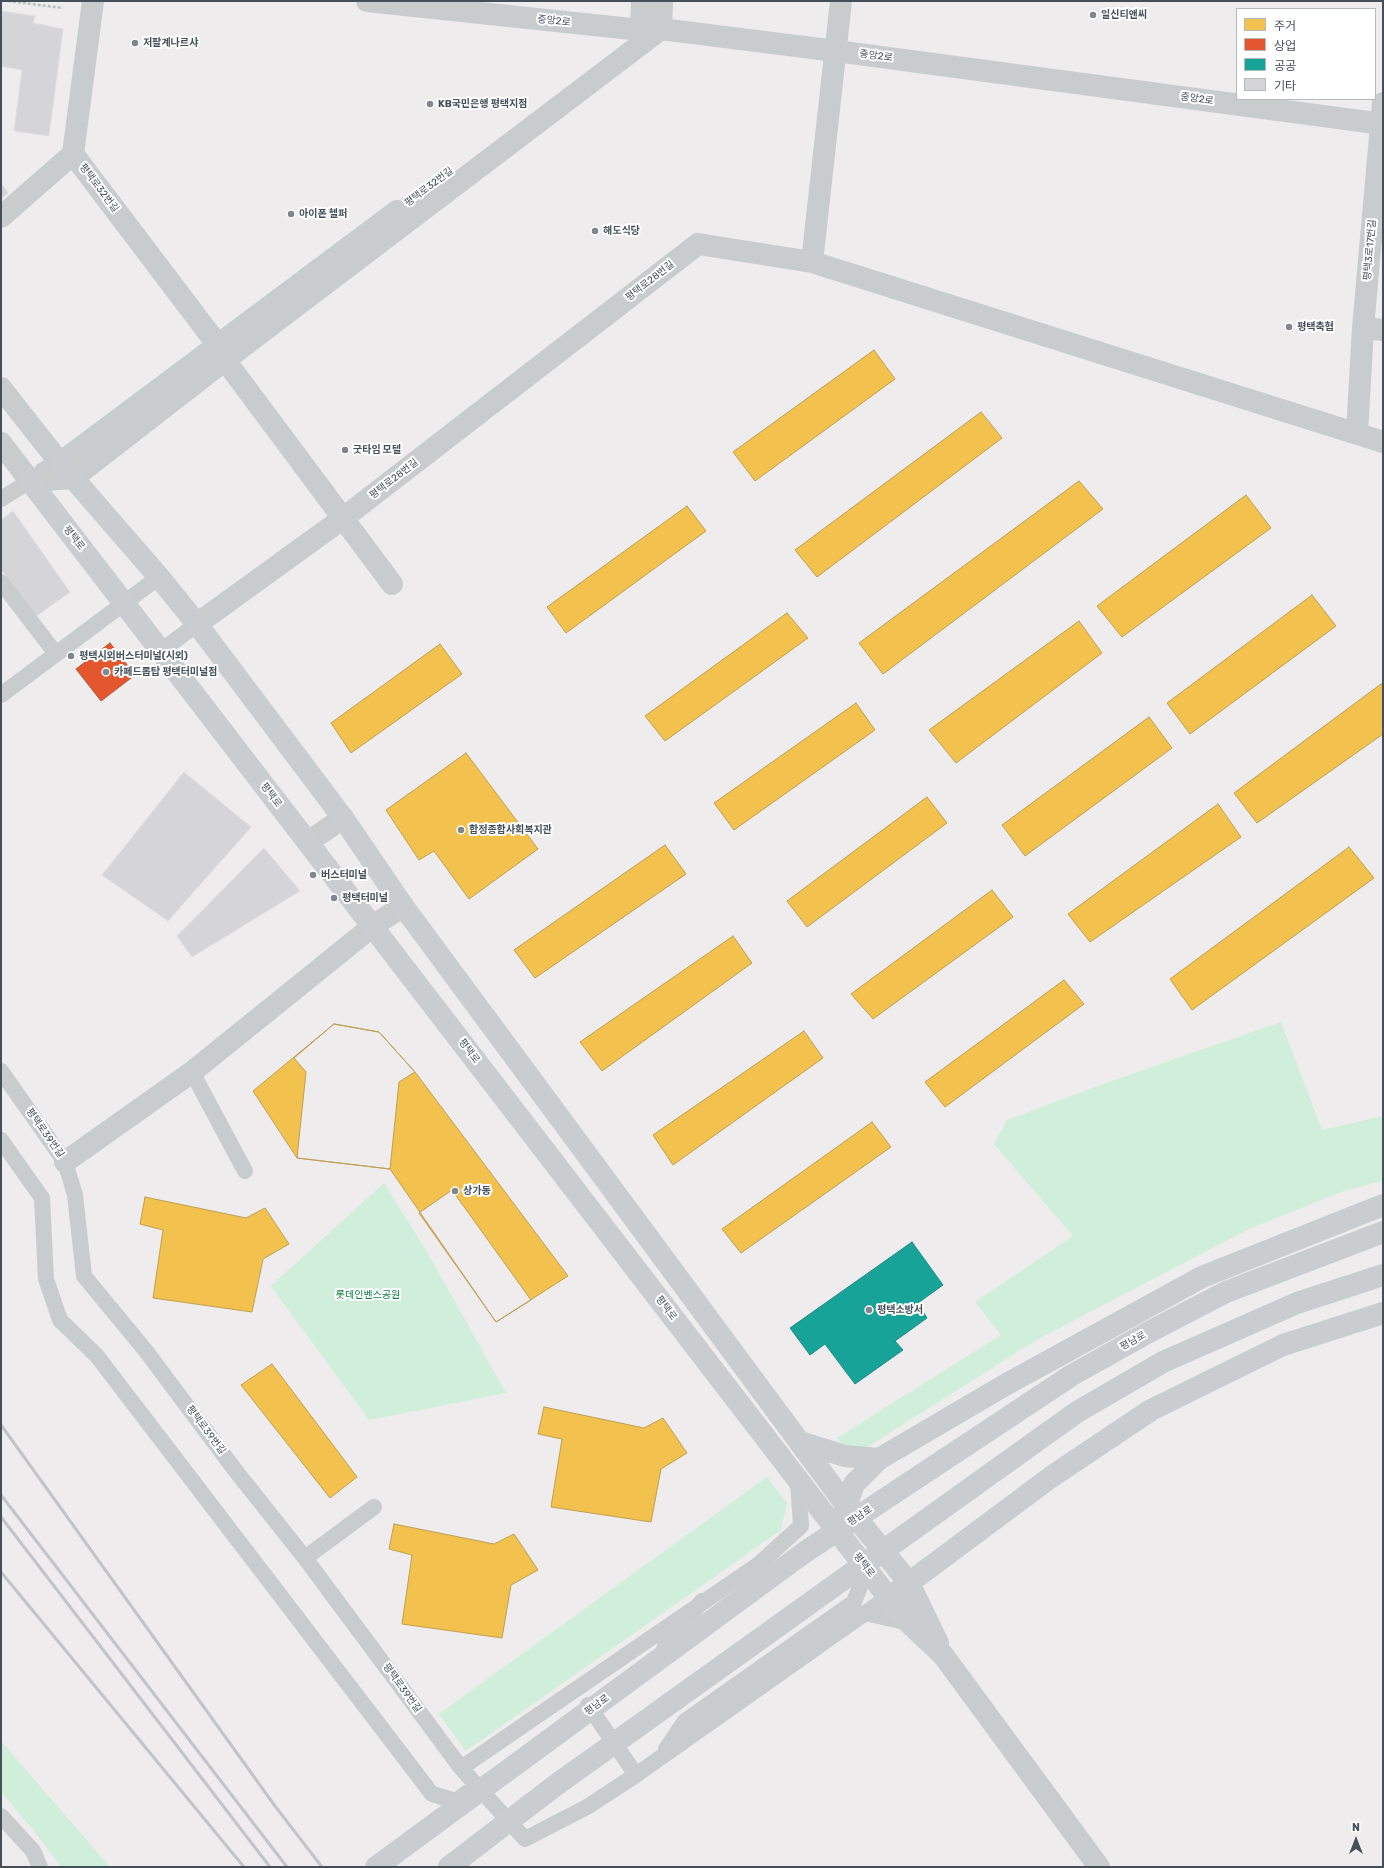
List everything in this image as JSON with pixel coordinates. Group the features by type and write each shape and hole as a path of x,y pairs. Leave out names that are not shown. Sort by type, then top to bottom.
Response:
{"main road":[{"path":"66,471 159,577 197,624 343,818 403,906 846,1505 909,1583 943,1655"},
{"name":"평택로","path":"30,480 126,603 161,651 866,1569 909,1623 943,1655"},
{"path":"837,1531 854,1484 878,1459 1004,1385 1202,1277 1383,1205"},
{"name":"평남로","path":"376,1867 805,1552 1072,1375 1149,1332 1226,1292 1383,1232"},
{"path":"449,1867 556,1786 1077,1412 1170,1358 1297,1303 1383,1275"},
{"path":"888,1597 1051,1477 1151,1410 1283,1345 1383,1313"},
{"path":"800,1442 845,1456 878,1459"}],"street":[{"name":"평택로32번길","path":"93,1 73,154 221,352"},
{"name":"중앙2로","path":"367,1 836,50 1236,99"},
{"path":"642,1 651,30"},
{"path":"30,480 66,471 221,352 651,30 662,1"},
{"path":"812,262 841,1"},
{"name":"중앙2로","path":"1243,100 1382,117"},
{"name":"평택3로17번길","path":"1357,433 1373,329 1382,117"},
{"path":"1,217 73,154"},
{"name":"평택로28번길","path":"197,624 342,519 698,244 812,262 1357,433"},
{"path":"221,352 342,519 392,584"},
{"path":"1,388 66,471"},
{"path":"1357,433 1383,442"},
{"name":"평택로","path":"1,442 30,480"},
{"path":"308,842 343,818"},
{"path":"65,1162 192,1072 373,926 403,906"},
{"path":"943,1655 1099,1867"}],"lane":[{"path":"1,499 30,480"},
{"path":"1,695 159,577"},
{"path":"1,582 56,654"},
{"path":"161,651 197,624"},
{"name":"평택로39번길","path":"1,1071 65,1162 75,1195 84,1276 146,1351 235,1470 305,1558 476,1786 525,1839 587,1806 636,1775"},
{"path":"192,1072 245,1171"},
{"path":"1,1140 42,1198 46,1279 60,1320 97,1356 432,1794 456,1801 662,1651 702,1601"},
{"path":"461,1768 702,1601 759,1564 801,1526 798,1480"},
{"path":"305,1558 374,1507"},
{"path":"661,1757 685,1721 854,1602 871,1556 861,1523"},
{"path":"588,1705 636,1775 888,1597"},
{"path":"865,1613 909,1623"},
{"path":"1,1816 33,1851 40,1867"}],"path":[{"path":"8,1 63,8"}],"green space":[{"path":"1281,1022 1322,1130 1383,1116 1383,1181 1344,1191 1251,1228 1038,1339 864,1449 847,1448 837,1438 1001,1335 975,1302 1073,1236 994,1144 1007,1120 1109,1082"},
{"name":"롯데인벤스공원","path":"384,1183 427,1252 506,1393 369,1420 271,1286"},
{"path":"767,1477 787,1503 781,1530 466,1751 439,1714"},
{"path":"1,1741 110,1867 61,1867 35,1832 1,1792"}],"building: 주거":[{"path":"874,350 895,379 755,481 733,452"},
{"path":"981,412 1002,438 817,577 795,550"},
{"path":"1079,481 1103,509 883,674 859,643"},
{"path":"1246,495 1271,528 1122,637 1097,606"},
{"path":"687,506 706,531 566,633 547,607"},
{"path":"1312,595 1336,626 1190,734 1167,703"},
{"path":"787,613 808,638 665,741 645,716"},
{"path":"1079,621 1102,653 956,763 929,730"},
{"path":"440,644 462,674 351,753 331,723"},
{"path":"1381,684 1383,687 1383,734 1257,823 1234,793"},
{"path":"856,703 875,730 734,830 714,803"},
{"path":"1149,717 1172,748 1025,856 1002,825"},
{"name":"합정종합사회복지관","path":"466,753 538,849 469,899 434,851 419,860 386,810"},
{"path":"927,797 947,823 807,927 787,901"},
{"path":"1218,804 1241,837 1090,942 1068,914"},
{"path":"665,845 686,874 535,978 514,950"},
{"path":"1349,847 1374,878 1192,1010 1170,979"},
{"path":"992,890 1013,917 873,1019 851,994"},
{"path":"733,936 752,963 602,1071 580,1042"},
{"path":"1064,980 1084,1004 945,1107 925,1082"},
{"path":"334,1024 379,1032 415,1072 399,1082 390,1169 297,1158 306,1072 294,1058"},
{"name":"상가동","path":"334,1024 379,1032 415,1072 568,1276 496,1322 390,1169 297,1158 253,1091"},
{"path":"804,1031 823,1058 673,1165 653,1135"},
{"path":"872,1122 891,1147 741,1253 722,1229"},
{"path":"452,1190 531,1300 496,1322 419,1213"},
{"path":"145,1197 246,1218 265,1208 289,1244 263,1259 252,1312 153,1298 163,1230 140,1224"},
{"path":"272,1364 357,1477 330,1498 241,1385"},
{"path":"544,1407 644,1428 663,1418 687,1453 661,1469 651,1522 551,1507 562,1439 538,1434"},
{"path":"394,1524 494,1544 514,1534 538,1570 511,1585 502,1638 402,1624 412,1555 389,1549"}],"building: 상업":[{"name":"카페드롭탑 평택터미널점","path":"110,643 135,675 101,701 76,669"}],"building: 공공":[{"name":"평택소방서","path":"912,1242 943,1285 918,1303 927,1318 895,1341 903,1350 855,1384 825,1344 810,1355 790,1328"}],"building: 기타":[{"path":"1,11 35,16 33,23 63,29 49,136 14,131 22,70 1,66"},
{"path":"1,183 8,193 1,199"},
{"path":"13,511 70,592 35,617 1,569 1,520"},
{"path":"184,772 251,827 168,921 102,875"},
{"path":"264,848 300,891 192,957 177,936"}],"railway":[{"path":"1,1425 275,1806 322,1867"},
{"path":"1,1495 287,1867"},
{"path":"1,1517 270,1867"},
{"path":"1,1572 244,1867"}],"place":[{"name":"일신티앤씨","path":"1093,15"},
{"name":"저팔계나르샤","path":"135,43"},
{"name":"KB국민은행 평택지점","path":"430,104"},
{"name":"아이폰 헬퍼","path":"291,214"},
{"name":"해도식당","path":"595,231"},
{"name":"평택축협","path":"1289,327"},
{"name":"굿타임 모텔","path":"345,450"},
{"name":"평택시외버스터미널(시외)","path":"71,656"},
{"name":"카페드롭탑 평택터미널점","path":"106,672"},
{"name":"합정종합사회복지관","path":"461,830"},
{"name":"버스터미널","path":"313,875"},
{"name":"평택터미널","path":"334,898"},
{"name":"상가동","path":"455,1191"},
{"name":"평택소방서","path":"869,1310"}]}
